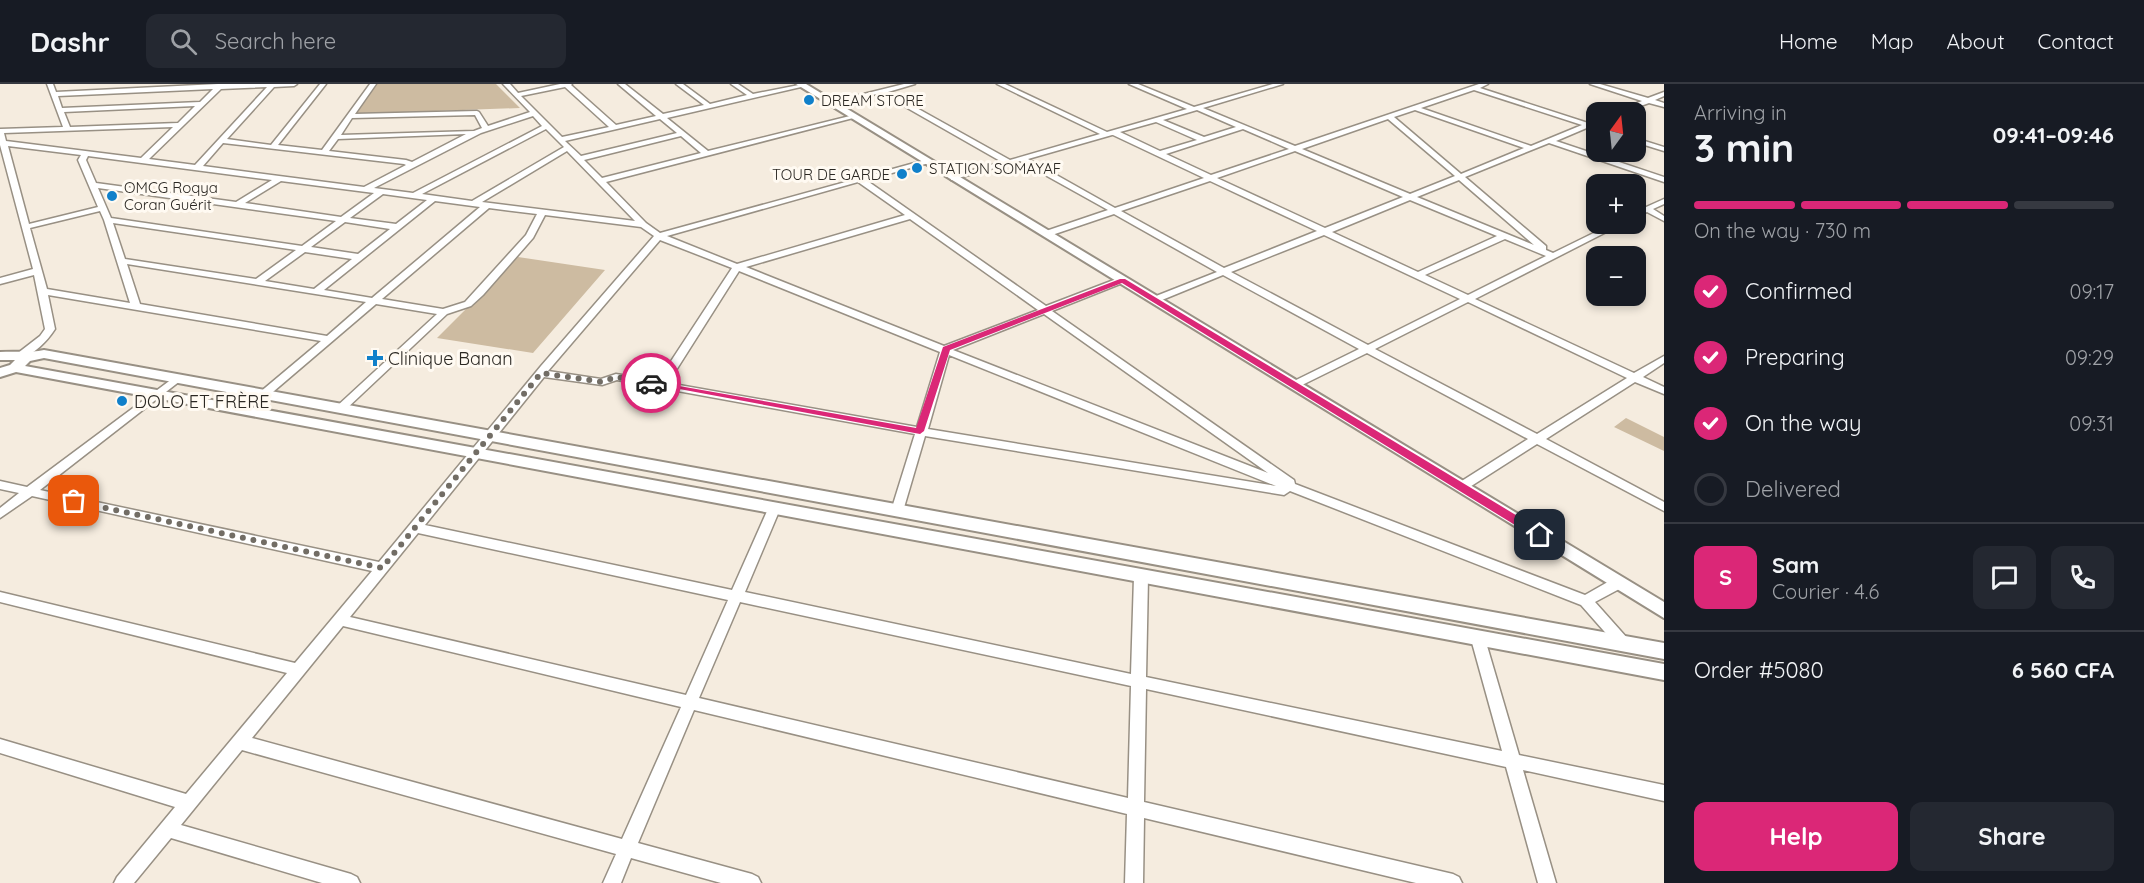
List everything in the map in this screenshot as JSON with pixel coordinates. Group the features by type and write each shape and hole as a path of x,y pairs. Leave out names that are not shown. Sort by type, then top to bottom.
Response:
{"main road":[{"path":"801,84 1664,610"},
{"path":"0,373 21,360 44,354 1664,651"},
{"path":"0,356 156,394 1664,672"}],"street":[{"path":"50,84 67,129"},
{"path":"198,167 273,84"},
{"path":"53,94 175,86 294,84"},
{"path":"273,147 323,84"},
{"path":"324,153 372,84"},
{"path":"506,84 643,225 659,236 1306,494 1586,601 1623,643"},
{"path":"516,95 568,84 614,127"},
{"path":"621,84 707,154"},
{"path":"679,84 709,106"},
{"path":"735,84 752,96"},
{"path":"560,140 801,84"},
{"path":"830,103 912,84"},
{"path":"1004,84 1111,134 1160,154 1664,391"},
{"path":"1132,84 1553,256"},
{"path":"1259,84 1268,87"},
{"path":"954,178 1280,84"},
{"path":"1453,84 1586,123"},
{"path":"1046,234 1485,84"},
{"path":"1593,84 1664,105"},
{"path":"144,160 220,86"},
{"path":"882,91 1010,163"},
{"path":"1644,102 1664,94"},
{"path":"60,110 202,104"},
{"path":"1414,108 1531,148"},
{"path":"349,116 477,113 486,129"},
{"path":"335,137 478,131 534,113"},
{"path":"600,181 854,117"},
{"path":"1390,117 1553,256"},
{"path":"1158,120 1204,140"},
{"path":"21,360 49,333 43,291 0,131 181,125"},
{"path":"414,195 547,126"},
{"path":"1160,154 1243,128"},
{"path":"1154,300 1586,128"},
{"path":"366,189 478,131"},
{"path":"579,159 682,134"},
{"path":"221,141 406,162 411,165"},
{"path":"1549,141 1664,180"},
{"path":"4,143 643,225"},
{"path":"1646,143 1664,149"},
{"path":"474,203 568,148"},
{"path":"86,153 82,160 108,220 136,307"},
{"path":"1022,159 1366,349 1664,507"},
{"path":"123,883 477,454 541,373 659,236 926,161"},
{"path":"0,172 10,167"},
{"path":"237,205 280,178"},
{"path":"860,180 1306,494"},
{"path":"94,185 397,227"},
{"path":"258,282 382,191"},
{"path":"317,291 434,198"},
{"path":"1647,209 1664,201"},
{"path":"263,395 487,205"},
{"path":"26,227 103,208"},
{"path":"1647,209 1664,219"},
{"path":"123,261 444,312 461,307 480,293 530,236 542,212"},
{"path":"661,385 737,267 911,216"},
{"path":"108,220 360,257"},
{"path":"1294,385 1598,234"},
{"path":"1419,275 1504,236"},
{"path":"0,281 38,271"},
{"path":"946,349 1122,280"},
{"path":"43,291 329,339"},
{"path":"340,409 444,312"},
{"path":"897,511 946,349"},
{"path":"1461,487 1664,359"},
{"path":"541,373 602,382 616,377 920,431 1306,494"},
{"path":"0,514 176,379"},
{"path":"0,485 382,568"},
{"path":"612,883 774,509"},
{"path":"416,528 1664,793"},
{"path":"1134,883 1141,577"},
{"path":"1586,601 1618,583"},
{"path":"0,597 298,670"},
{"path":"340,620 1453,883"},
{"path":"1478,639 1547,883"},
{"path":"239,742 752,883"},
{"path":"0,746 189,802"},
{"path":"168,829 351,883"}],"shaded area":[{"path":"376,84 496,84 520,108 354,114"},
{"path":"518,257 605,270 533,353 437,338"},
{"path":"1626,418 1664,437 1664,451 1614,427"}],"way so far":[{"path":"74,501 382,568 541,373 602,382 616,377 651,383"}],"place":[{"name":"DREAM STORE","path":"809,100"},
{"name":"STATION SOMAYAF","path":"917,168"},
{"name":"TOUR DE GARDE","path":"902,174"},
{"name":"OMCG Roqya Coran Guérit","path":"112,196"},
{"name":"Clinique Banan","path":"375,358"},
{"name":"DOLO ET FRÈRE","path":"122,401"}],"route":[{"path":"651,383 920,431 946,349 1122,280 1540,535"}]}
